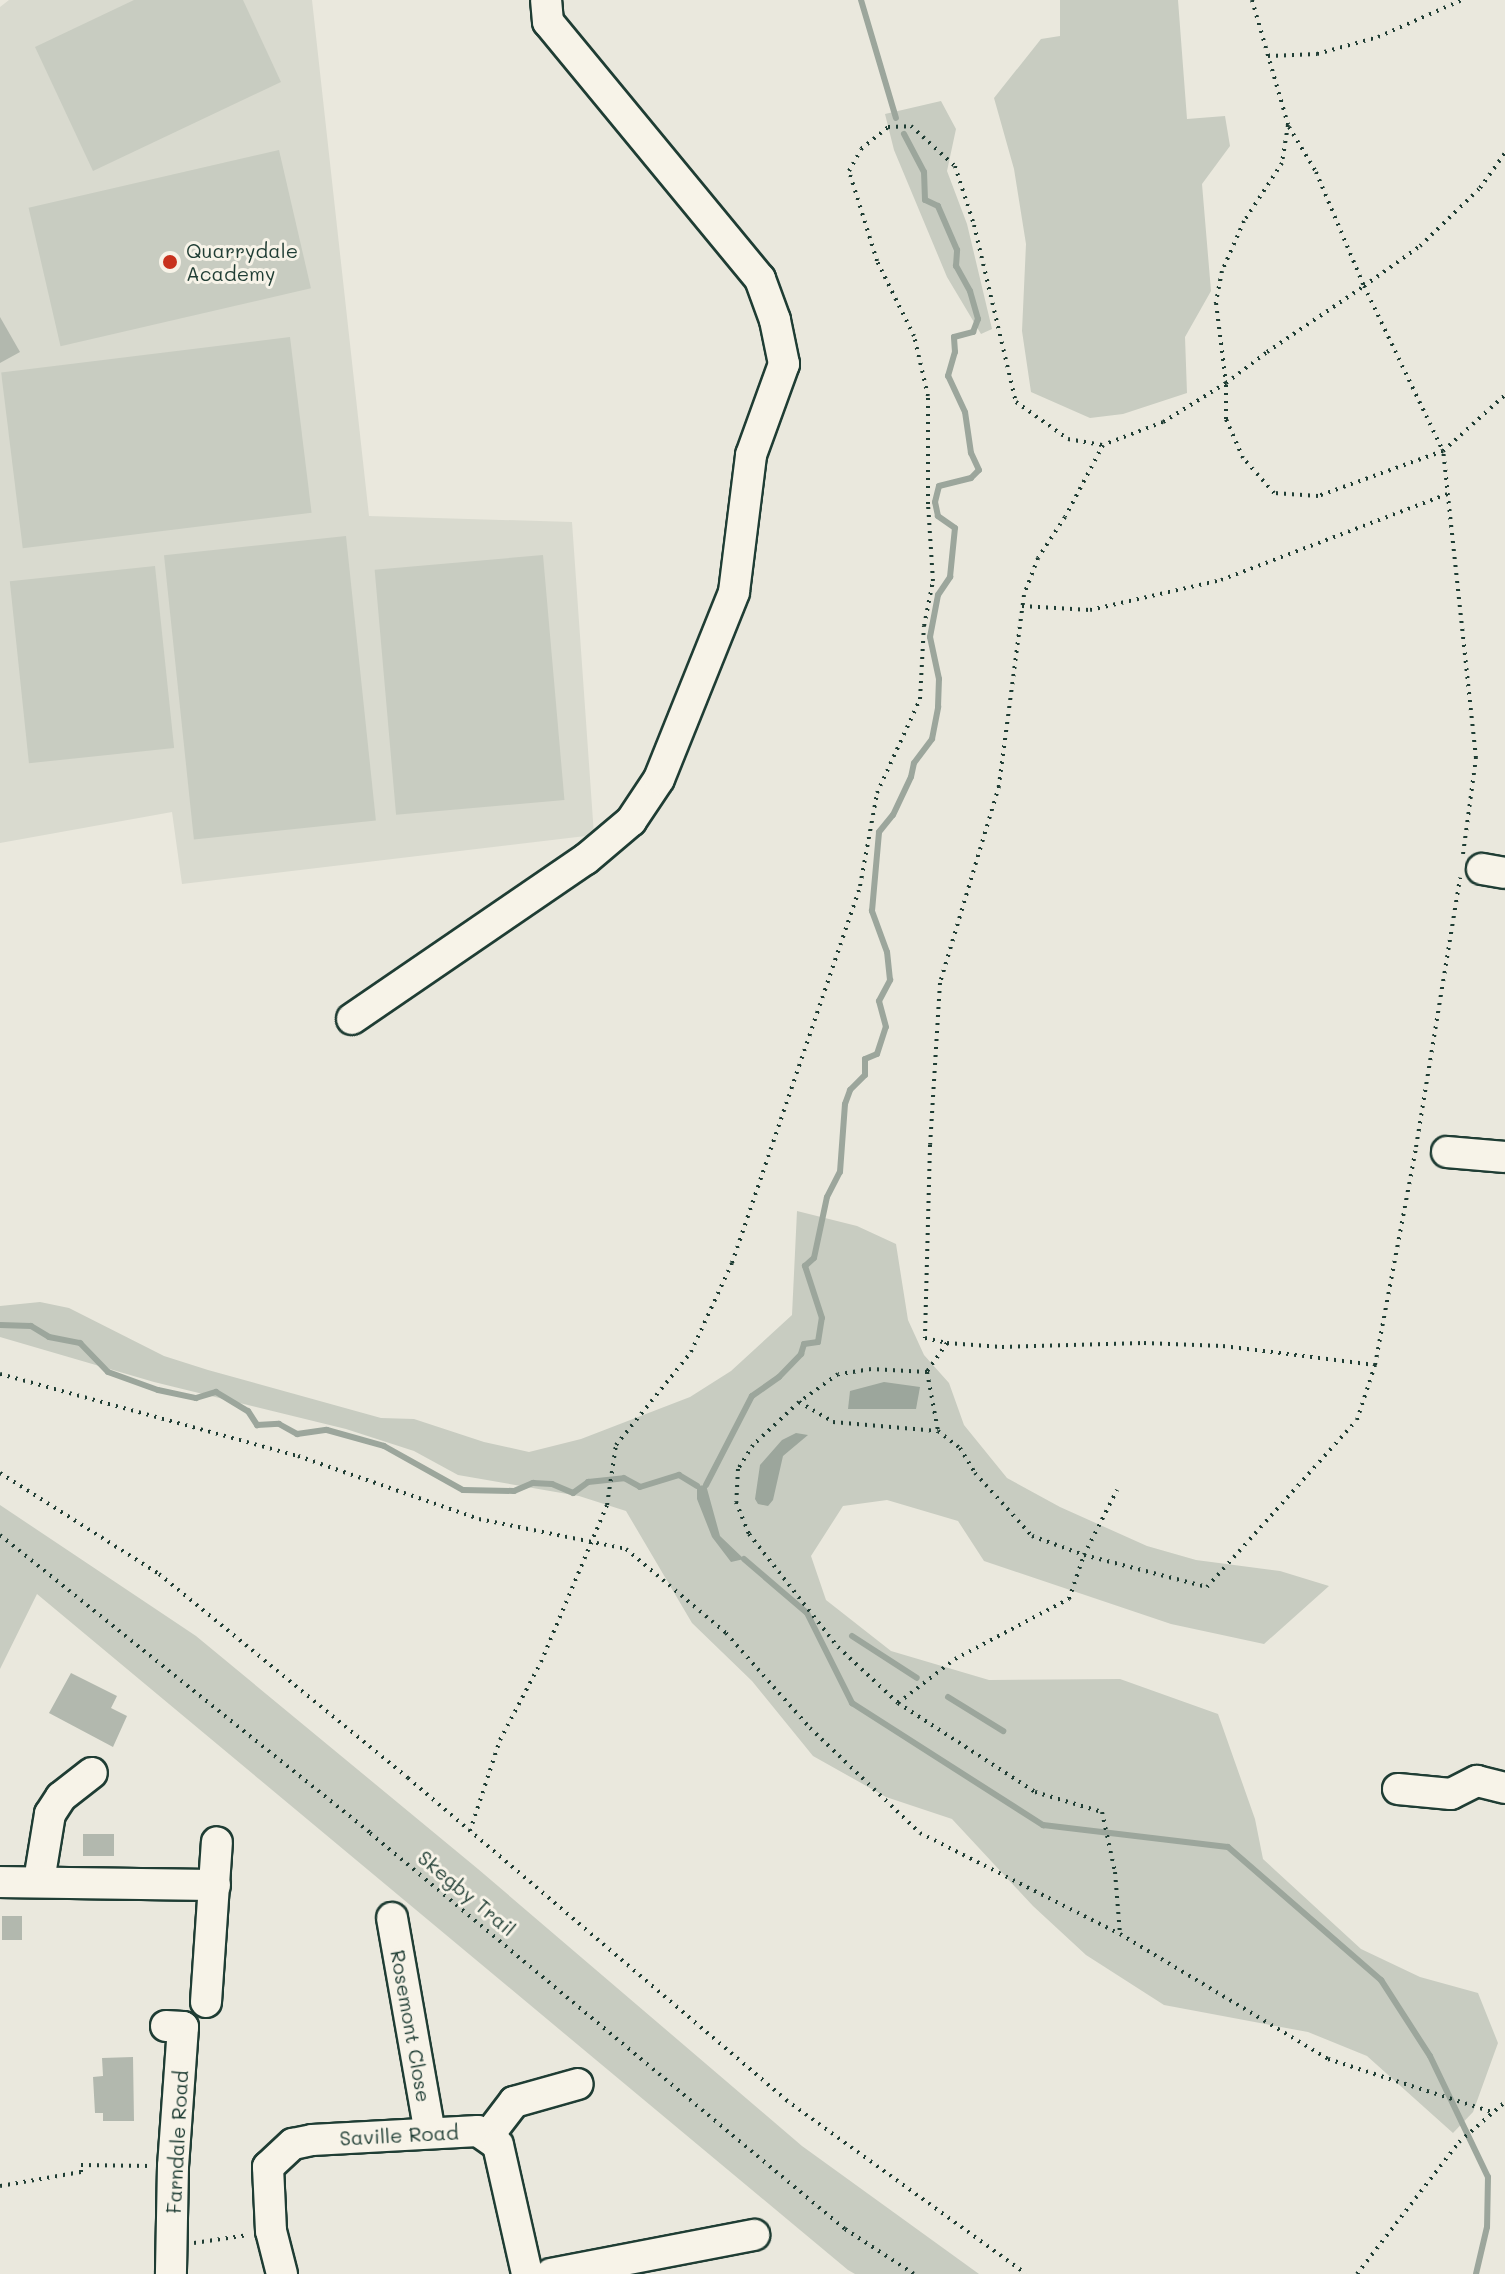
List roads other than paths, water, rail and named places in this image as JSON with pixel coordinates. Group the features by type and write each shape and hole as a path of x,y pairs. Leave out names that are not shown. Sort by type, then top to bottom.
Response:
{"street":[{"path":"352,1019 586,859 631,821 659,779 734,592 751,455 784,364 775,320 760,279 548,22 546,0"},
{"path":"1447,1152 1505,1157"},
{"path":"39,1881 50,1814 78,1774"},
{"path":"1398,1789 1451,1794 1477,1781 1505,1788"},
{"path":"206,2002 217,1842"},
{"path":"0,1882 215,1885"},
{"name":"Rosemont Close","path":"392,1918 430,2133"},
{"name":"Farndale Road","path":"166,2026 183,2027 173,2166 172,2260"},
{"path":"488,2136 514,2102 578,2084"},
{"name":"Saville Road","path":"282,2274 271,2231 268,2167 293,2144 312,2140 478,2131 498,2145 527,2274"},
{"path":"551,2274 754,2235"}],"waterway":[{"path":"861,0 896,118"},
{"path":"706,1485 752,1396 779,1377 801,1354 804,1344 818,1342 822,1318 805,1266 814,1258 827,1197 840,1172 845,1104 850,1090 865,1075 865,1059 877,1054 886,1027 879,1001 890,980 887,952 872,911 879,832 893,815 911,777 914,763 932,739 938,707 939,679 930,637 938,595 950,577 955,528 938,516 935,502 939,486 971,478 979,470 971,453 965,412 948,376 955,352 954,337 973,332 978,319 970,291 956,266 957,250 938,206 925,200 924,172 904,134"},
{"path":"0,1325 31,1326 49,1337 80,1343 108,1372 158,1390 196,1398 216,1392 248,1411 257,1425 279,1424 297,1434 327,1430 384,1446 463,1490 514,1491 533,1483 552,1484 573,1493 588,1482 624,1478 640,1487 679,1475 697,1486"},
{"path":"744,1559 807,1613 852,1703 1043,1825 1228,1847 1381,1980 1430,2056 1488,2177 1487,2227 1476,2274"},
{"path":"852,1636 917,1678"},
{"path":"948,1697 1003,1731"}],"place":[{"name":"Quarrydale Academy","path":"170,262"}]}
